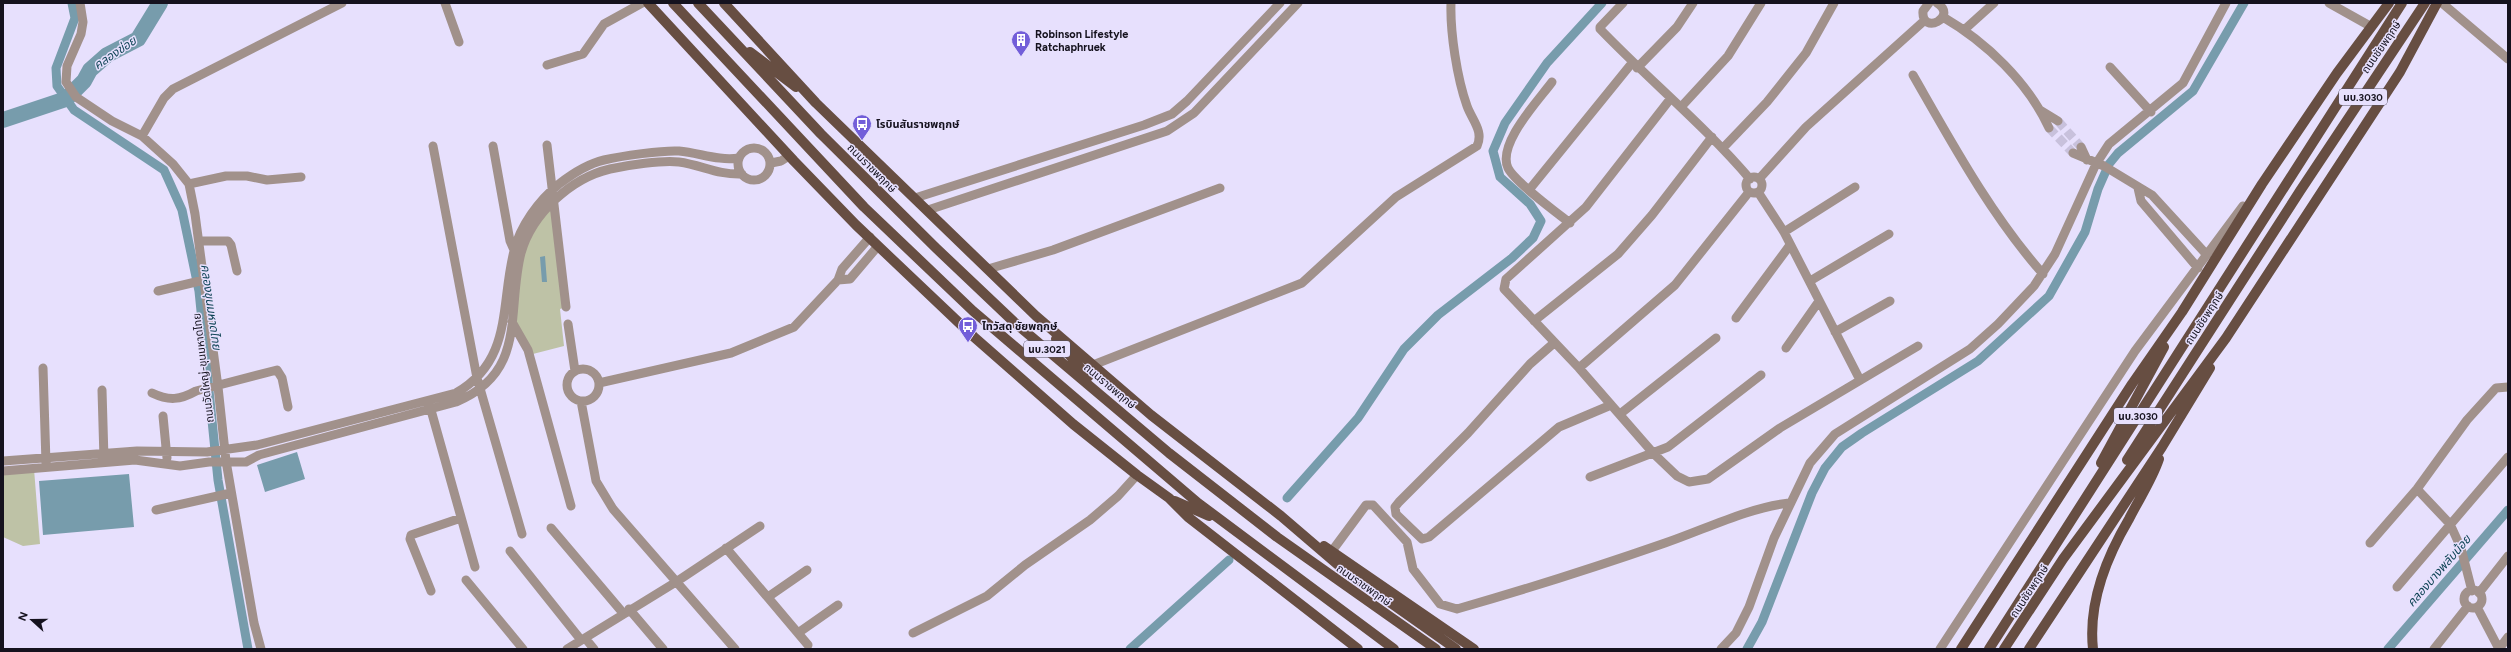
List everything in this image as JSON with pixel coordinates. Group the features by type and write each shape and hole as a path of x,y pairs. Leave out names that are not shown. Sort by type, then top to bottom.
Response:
{"main road":[{"path":"648,3 789,156 878,246 980,342 1073,424 1137,475 1169,498 1188,517 1358,649"},
{"path":"655,3 666,22"},
{"name":"นบ.3021","path":"672,3 859,202 967,306 1198,502 1312,590 1394,649"},
{"name":"ถนนราชพฤกษ์","path":"698,3 821,134 936,248 1014,322 1170,453 1276,537 1436,649"},
{"name":"ถนนราชพฤกษ์","path":"724,3 816,103 1036,316"},
{"path":"1961,649 2132,384 2182,312 2262,184 2370,26 2389,3"},
{"name":"ถนนชัยพฤกษ์","path":"1989,649 2402,3"},
{"name":"ถนนชัยพฤกษ์","path":"2005,649 2300,191 2425,3"},
{"path":"2005,649 2063,559 2226,338 2400,72 2437,3"},
{"path":"724,31 816,103"},
{"path":"1984,649 2051,549 2129,414 2182,312"},
{"path":"1036,316 1151,415 1281,516 1344,570 1456,649"},
{"name":"นบ.3021","path":"1036,316 1105,397"},
{"path":"2029,649 2162,447 2198,390 2226,338"},
{"path":"2093,649 2091,631 2103,573 2118,538 2152,476 2162,447"},
{"path":"1169,498 1229,525"},
{"path":"1281,516 1474,649"}],"street":[{"name":"ถนนวัดใหญ่-ขุนมหาดไทย","path":"80,3 84,22 81,34 67,66 66,82 76,97 112,121 142,136 173,164 189,184 199,242 202,281 215,387 226,461 227,494 254,623 261,649"},
{"path":"142,136 164,98 173,89 342,3"},
{"path":"445,3 459,42"},
{"path":"547,66 583,54 604,24 642,3"},
{"path":"915,198 1144,126 1172,114 1187,101 1280,3"},
{"path":"928,210 1167,131 1194,113 1298,3"},
{"path":"1093,365 1302,283 1396,197 1477,146 1479,133 1464,94 1451,24 1451,3"},
{"path":"1579,368 1675,285 1762,184 1754,179 1724,148 1635,65 1600,28 1623,3"},
{"path":"1529,190 1635,65 1677,27 1693,3"},
{"path":"1681,107 1728,56 1761,3"},
{"path":"1724,148 1768,102 1806,53 1834,3"},
{"path":"1937,3 1943,10 1943,17"},
{"path":"1964,30 1994,3"},
{"path":"1721,649 1736,633 1749,607 1774,538 1789,503 1810,463 1835,434 1970,349 1998,324 2043,274 2055,254 2096,163 2110,144 2151,112 2184,83 2226,3"},
{"path":"2329,3 2370,26"},
{"path":"2442,3 2508,59"},
{"path":"1926,4 1922,14 1925,20 1935,23 1943,17"},
{"path":"1943,17 1964,30 2015,78 2040,110 2049,128"},
{"path":"1860,380 1784,232 1754,192 1746,184 1754,179 1806,127 1925,20"},
{"path":"2110,67 2151,112"},
{"path":"1913,75 1952,141 2020,247 2043,274"},
{"path":"1552,82 1509,142 1506,155 1509,170 1529,190 1570,223"},
{"path":"1671,98 1586,207 1506,279 1503,284 1504,289 1579,368 1654,454 1683,480 1697,482 1708,479 1759,441 1918,346"},
{"path":"2040,110 2058,121"},
{"path":"1144,126 1146,138"},
{"path":"1534,322 1618,254 1652,215 1712,137"},
{"path":"547,144 566,307"},
{"path":"433,146 477,378 522,534"},
{"path":"493,146 508,233 518,251"},
{"path":"2081,147 2096,163"},
{"path":"757,148 766,153 771,163 768,173 760,179 750,180 742,174 738,164 739,158 746,150 757,148"},
{"path":"3,471 46,468 137,451 207,452 257,445 429,404 456,402 481,388 498,367 510,343 509,321 518,251 529,219 553,189 574,173 604,160 679,151 716,159 739,158"},
{"path":"2073,153 2096,163 2152,195 2207,255"},
{"path":"771,163 781,161 789,156"},
{"path":"518,251 540,217 554,200 576,182 611,169 671,162 687,164 722,174 742,174"},
{"path":"189,184 226,176 247,176 268,180 301,178"},
{"path":"1940,649 2135,351 2250,196 2262,184"},
{"path":"1784,232 1855,187"},
{"path":"988,269 1053,250 1220,188"},
{"path":"2138,188 2141,202 2198,268"},
{"path":"1810,281 1889,234"},
{"path":"599,383 731,353 794,327 838,280 842,268 870,238"},
{"path":"199,242 228,241 237,271"},
{"path":"1736,318 1790,245"},
{"path":"838,280 850,279 878,246"},
{"path":"158,291 202,281"},
{"path":"1786,348 1819,301"},
{"path":"1835,332 1890,301"},
{"path":"3,461 46,458 104,458 167,463 180,466 209,462 246,462 259,455 429,404 456,393 477,378 490,362 509,321"},
{"path":"509,321 528,350 571,506"},
{"path":"568,324 574,371"},
{"path":"1620,414 1716,338"},
{"path":"1554,343 1530,364 1468,433 1399,502 1395,507 1396,514 1422,539 1429,538 1558,427 1612,405"},
{"path":"43,368 46,468"},
{"path":"152,393 169,400 184,397 196,391 278,370 282,378 288,408"},
{"path":"588,370 596,375 599,383 595,395 586,401 580,401 571,396 567,386 570,375 574,371 588,370"},
{"path":"1590,477 1654,454 1668,447 1761,375"},
{"path":"2370,543 2417,489 2482,402 2496,388 2508,387"},
{"path":"102,390 104,458"},
{"path":"580,401 596,481 613,509 735,649"},
{"path":"429,404 475,567"},
{"path":"163,416 167,463"},
{"path":"257,445 259,455"},
{"path":"2397,587 2508,457"},
{"path":"914,633 987,596 1025,565 1090,520 1118,496 1137,475"},
{"path":"2417,489 2450,524 2461,548 2475,592 2482,600 2472,606 2434,649"},
{"path":"156,510 227,494"},
{"path":"1332,551 1366,505 1373,504 1407,542 1413,569 1440,604 1457,609 1659,545 1773,505 1789,503"},
{"path":"431,591 410,539 411,535 461,518"},
{"path":"567,649 626,611 676,582 760,526"},
{"path":"551,528 626,611 663,649"},
{"path":"726,548 808,645"},
{"path":"510,551 583,639 594,649"},
{"path":"2508,556 2475,592 2465,595 2465,601 2472,606 2499,649 2508,637"},
{"path":"768,597 808,570"},
{"path":"466,580 523,649"},
{"path":"798,633 838,605"},
{"path":"1346,640 1353,649"}],"green space":[{"path":"554,200 566,307 560,309 564,346 529,355 513,322 521,252"},
{"path":"34,469 40,544 23,546 3,537 3,471"}],"water":[{"path":"545,256 547,282 542,282 540,257"},
{"path":"297,452 305,479 265,492 257,465"},
{"path":"129,474 134,527 43,535 39,481"}],"waterway":[{"name":"คลองขุนมหาดไทย","path":"72,3 75,18 56,68 57,86 74,110 164,170 182,210 199,291 218,480 248,649"},
{"name":"คลองข่อย","path":"3,120 66,99 84,81 90,70 107,55 138,39 160,3"},
{"path":"1287,498 1358,418 1404,349 1438,315 1512,258 1533,238 1541,221 1530,204 1500,177 1493,151 1505,123 1547,63 1602,3"},
{"path":"1747,649 1762,622 1812,493 1825,468 1842,447 1862,433 1978,361 2049,296 2085,232 2098,189 2109,164 2118,153 2193,91 2244,3"},
{"name":"คลองบางพลับน้อย","path":"2388,649 2508,510"},
{"path":"1130,649 1229,560"}],"tunnel":[{"path":"2058,121 2081,147"},
{"path":"2049,128 2073,153"}],"place":[{"name":"Robinson Lifestyle Ratchaphruek","path":"1021,57"},
{"name":"โรบินสันราชพฤกษ์","path":"862,141"},
{"name":"ไทวัสดุ ชัยพฤกษ์","path":"968,343"}]}
